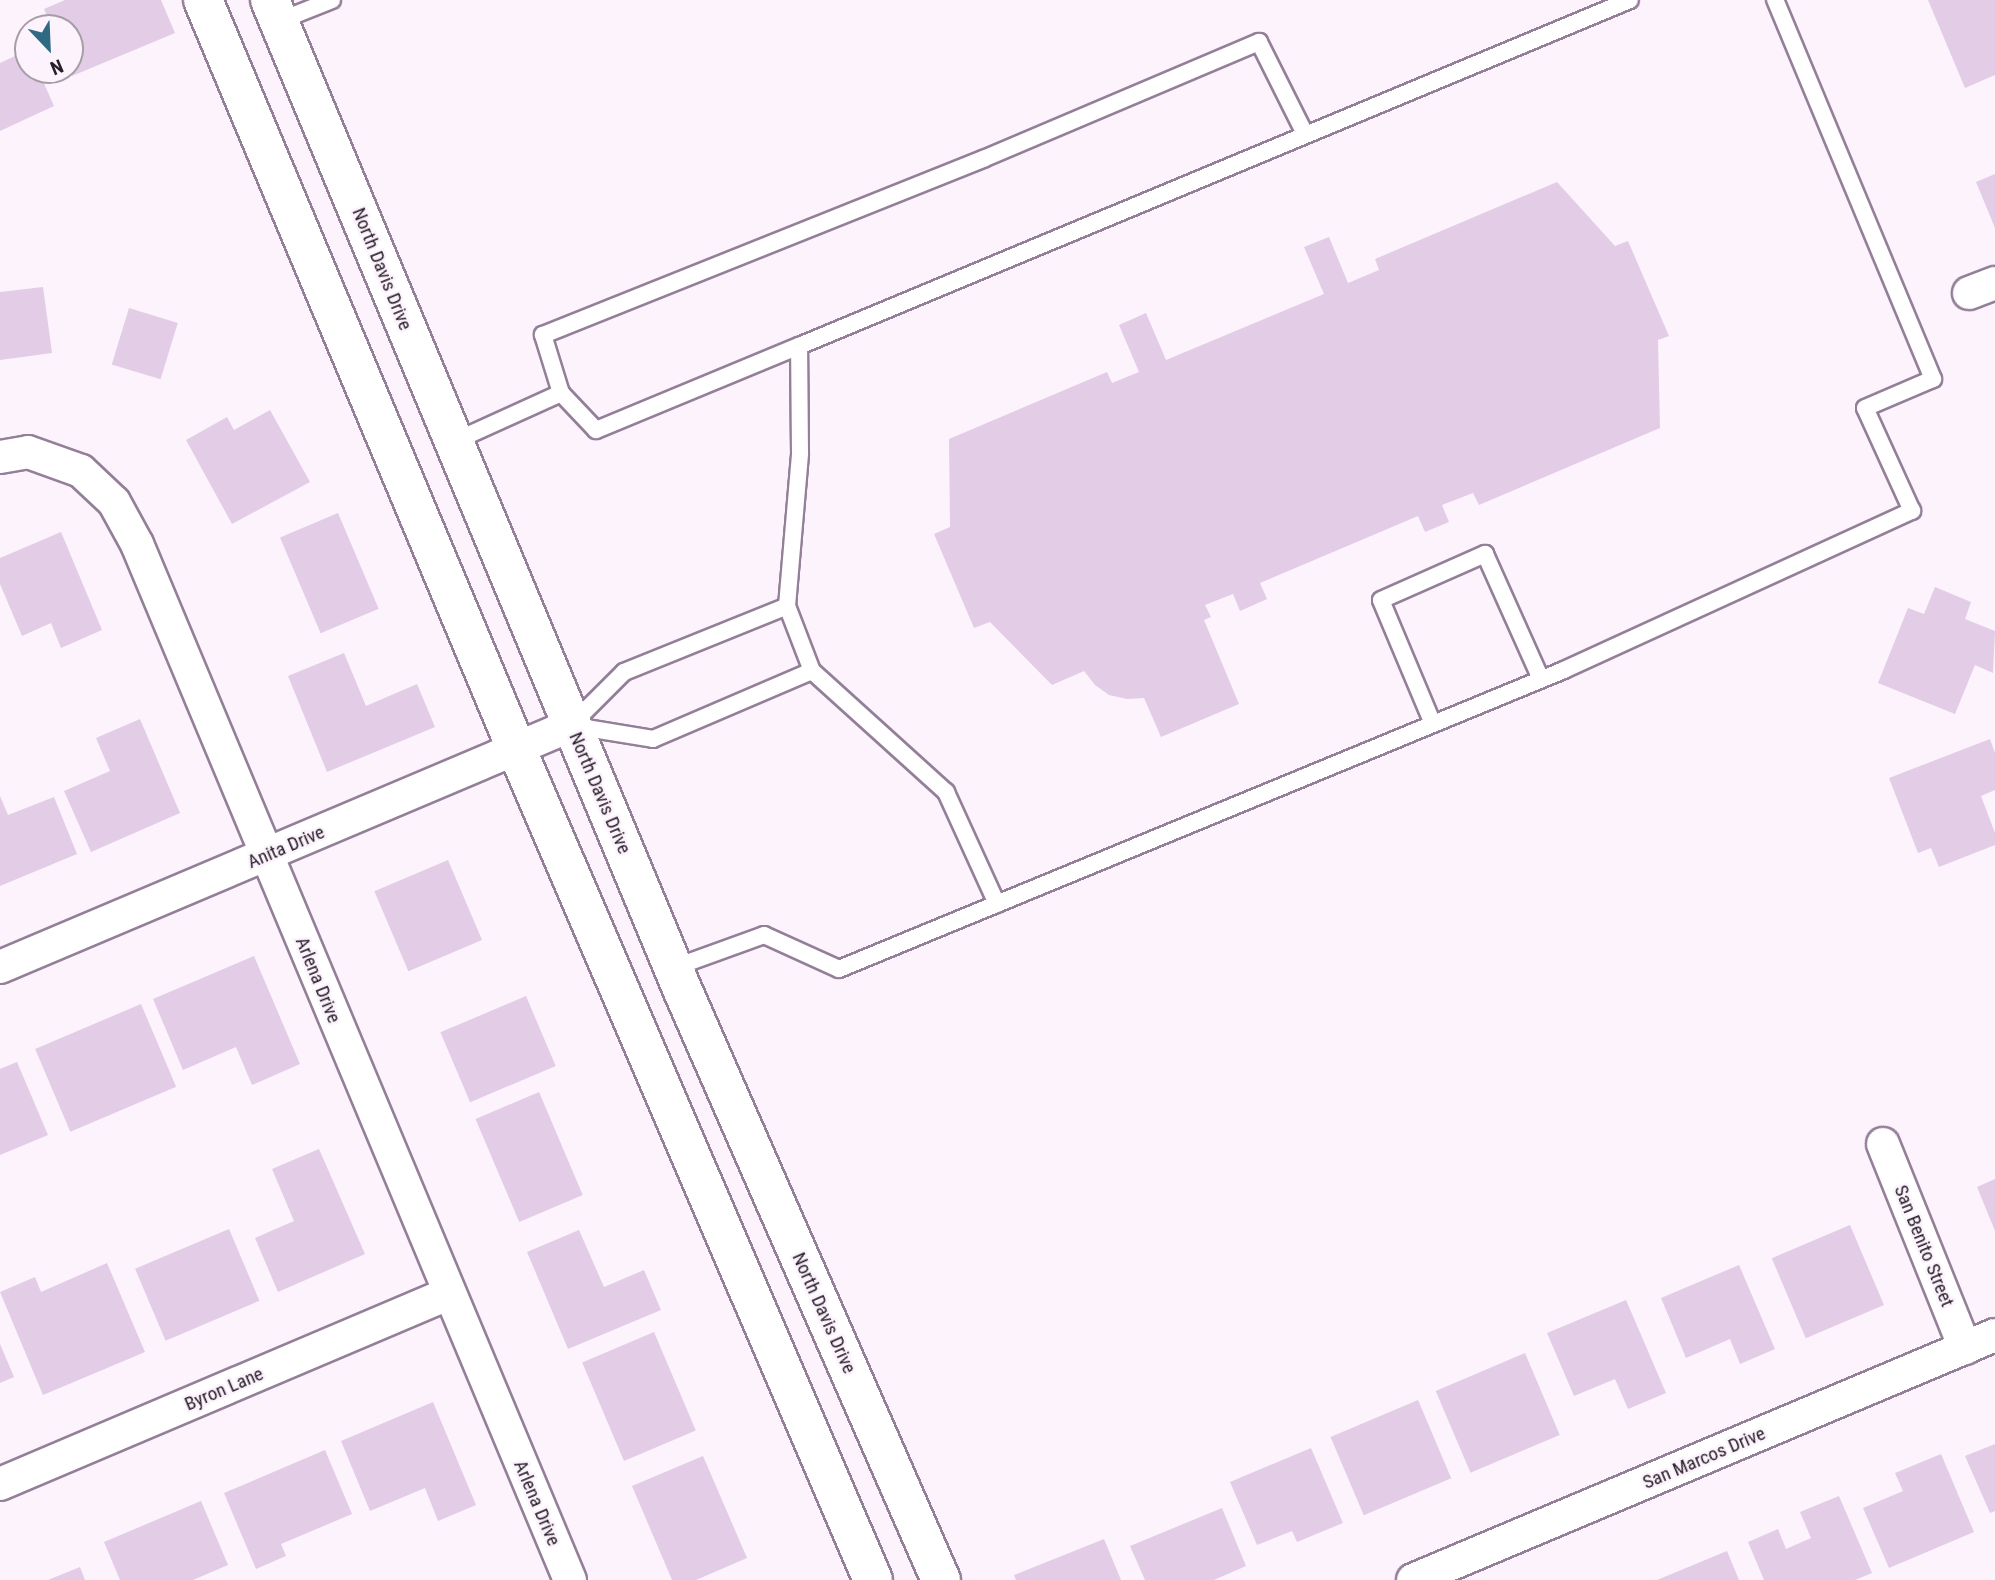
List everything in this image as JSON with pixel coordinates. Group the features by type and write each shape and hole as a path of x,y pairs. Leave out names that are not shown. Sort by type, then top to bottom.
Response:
{"street":[{"path":"204,0 516,748 873,1580"},
{"name":"North Davis Drive","path":"275,11 673,968 941,1580"},
{"name":"Arlena Drive","path":"0,457 29,453 81,471 114,502 137,544 448,1294 570,1580"},
{"name":"Anita Drive","path":"0,967 572,725"},
{"name":"San Benito Street","path":"1883,1144 1965,1348"},
{"name":"Byron Lane","path":"0,1484 448,1294"},
{"name":"San Marcos Drive","path":"1413,1580 1995,1335"}],"lane":[{"path":"275,11 332,0"},
{"path":"1305,134 1259,42 983,159 543,335 561,393 596,430 1630,0"},
{"path":"673,968 764,934 839,969 1541,680 1913,511 1865,408 1933,379 1774,0"},
{"path":"799,346 800,453 787,606 812,671 946,792 997,904"},
{"path":"453,442 561,393"},
{"path":"1433,724 1381,600 1485,554 1541,680"},
{"path":"572,725 624,672 787,606"},
{"path":"572,725 653,739 812,671"}],"building":[{"path":"65,0 161,0 175,33 84,71 84,14 46,14 44,9"},
{"path":"1928,0 1995,0 1995,75 1965,88"},
{"path":"14,56 14,84 44,84 54,106 0,131 0,63"},
{"path":"1995,174 1995,228 1976,182"},
{"path":"1557,182 1615,246 1628,241 1669,336 1658,340 1660,428 1479,505 1473,493 1442,505 1449,522 1425,532 1418,516 1260,583 1267,599 1240,611 1233,594 1205,605 1211,617 1204,620 1239,704 1161,737 1144,698 1127,699 1109,695 1095,685 1084,671 1052,685 990,622 974,628 934,534 950,527 949,439 1107,372 1112,383 1139,372 1119,325 1146,313 1166,360 1324,294 1304,247 1329,237 1348,283 1379,270 1375,259"},
{"path":"43,287 52,353 0,360 0,292"},
{"path":"129,308 178,323 161,379 112,364"},
{"path":"270,410 310,482 232,524 186,440 227,417 234,430"},
{"path":"338,513 379,609 321,633 280,538"},
{"path":"61,532 102,630 61,648 51,623 22,636 0,584 0,558"},
{"path":"1935,587 1971,602 1965,619 1995,631 1993,673 1975,665 1955,714 1878,683 1908,608 1924,614"},
{"path":"344,653 366,706 417,684 435,727 327,772 288,676"},
{"path":"140,719 180,813 91,852 64,791 110,771 96,738"},
{"path":"1990,739 1995,753 1995,790 1981,796 1995,833 1995,845 1939,867 1931,848 1918,853 1889,778"},
{"path":"0,796 8,815 54,797 77,854 0,886"},
{"path":"448,860 482,940 408,971 374,891"},
{"path":"254,956 300,1064 252,1085 236,1047 183,1070 153,999"},
{"path":"526,996 556,1066 470,1102 440,1032"},
{"path":"141,1004 176,1087 70,1132 35,1049"},
{"path":"17,1062 48,1135 0,1155 0,1069"},
{"path":"539,1092 583,1195 519,1222 475,1119"},
{"path":"319,1149 365,1254 278,1292 255,1238 294,1221 272,1169"},
{"path":"1995,1179 1995,1231 1977,1187"},
{"path":"1850,1225 1884,1305 1806,1338 1772,1258"},
{"path":"229,1229 259,1301 166,1341 135,1269"},
{"path":"579,1230 604,1287 644,1270 661,1310 568,1349 527,1252"},
{"path":"107,1263 145,1352 43,1395 0,1292 35,1277 41,1292"},
{"path":"1739,1265 1775,1349 1740,1364 1730,1339 1686,1358 1661,1298"},
{"path":"1626,1300 1666,1393 1628,1409 1615,1379 1574,1396 1547,1333"},
{"path":"654,1332 696,1430 624,1461 582,1362"},
{"path":"0,1344 14,1377 0,1383"},
{"path":"1525,1353 1560,1435 1470,1473 1436,1391"},
{"path":"1418,1400 1451,1478 1364,1515 1331,1437"},
{"path":"433,1402 476,1505 438,1521 425,1488 370,1511 341,1441"},
{"path":"1995,1444 1995,1511 1990,1513 1965,1456"},
{"path":"1311,1448 1343,1523 1297,1542 1292,1531 1257,1545 1230,1482"},
{"path":"325,1450 352,1514 281,1544 286,1556 256,1569 224,1493"},
{"path":"1941,1454 1974,1532 1889,1568 1863,1508 1903,1491 1895,1473"},
{"path":"703,1456 747,1558 696,1580 672,1580 632,1486"},
{"path":"1839,1496 1872,1573 1855,1580 1764,1580 1748,1542 1778,1529 1786,1549 1811,1538 1800,1512"},
{"path":"201,1501 228,1565 193,1580 120,1580 104,1542"},
{"path":"1222,1508 1246,1566 1214,1580 1145,1580 1130,1546"},
{"path":"1104,1539 1121,1580 1016,1580 1014,1575"},
{"path":"1727,1551 1739,1580 1657,1580"},
{"path":"80,1567 85,1580 48,1580"}]}
